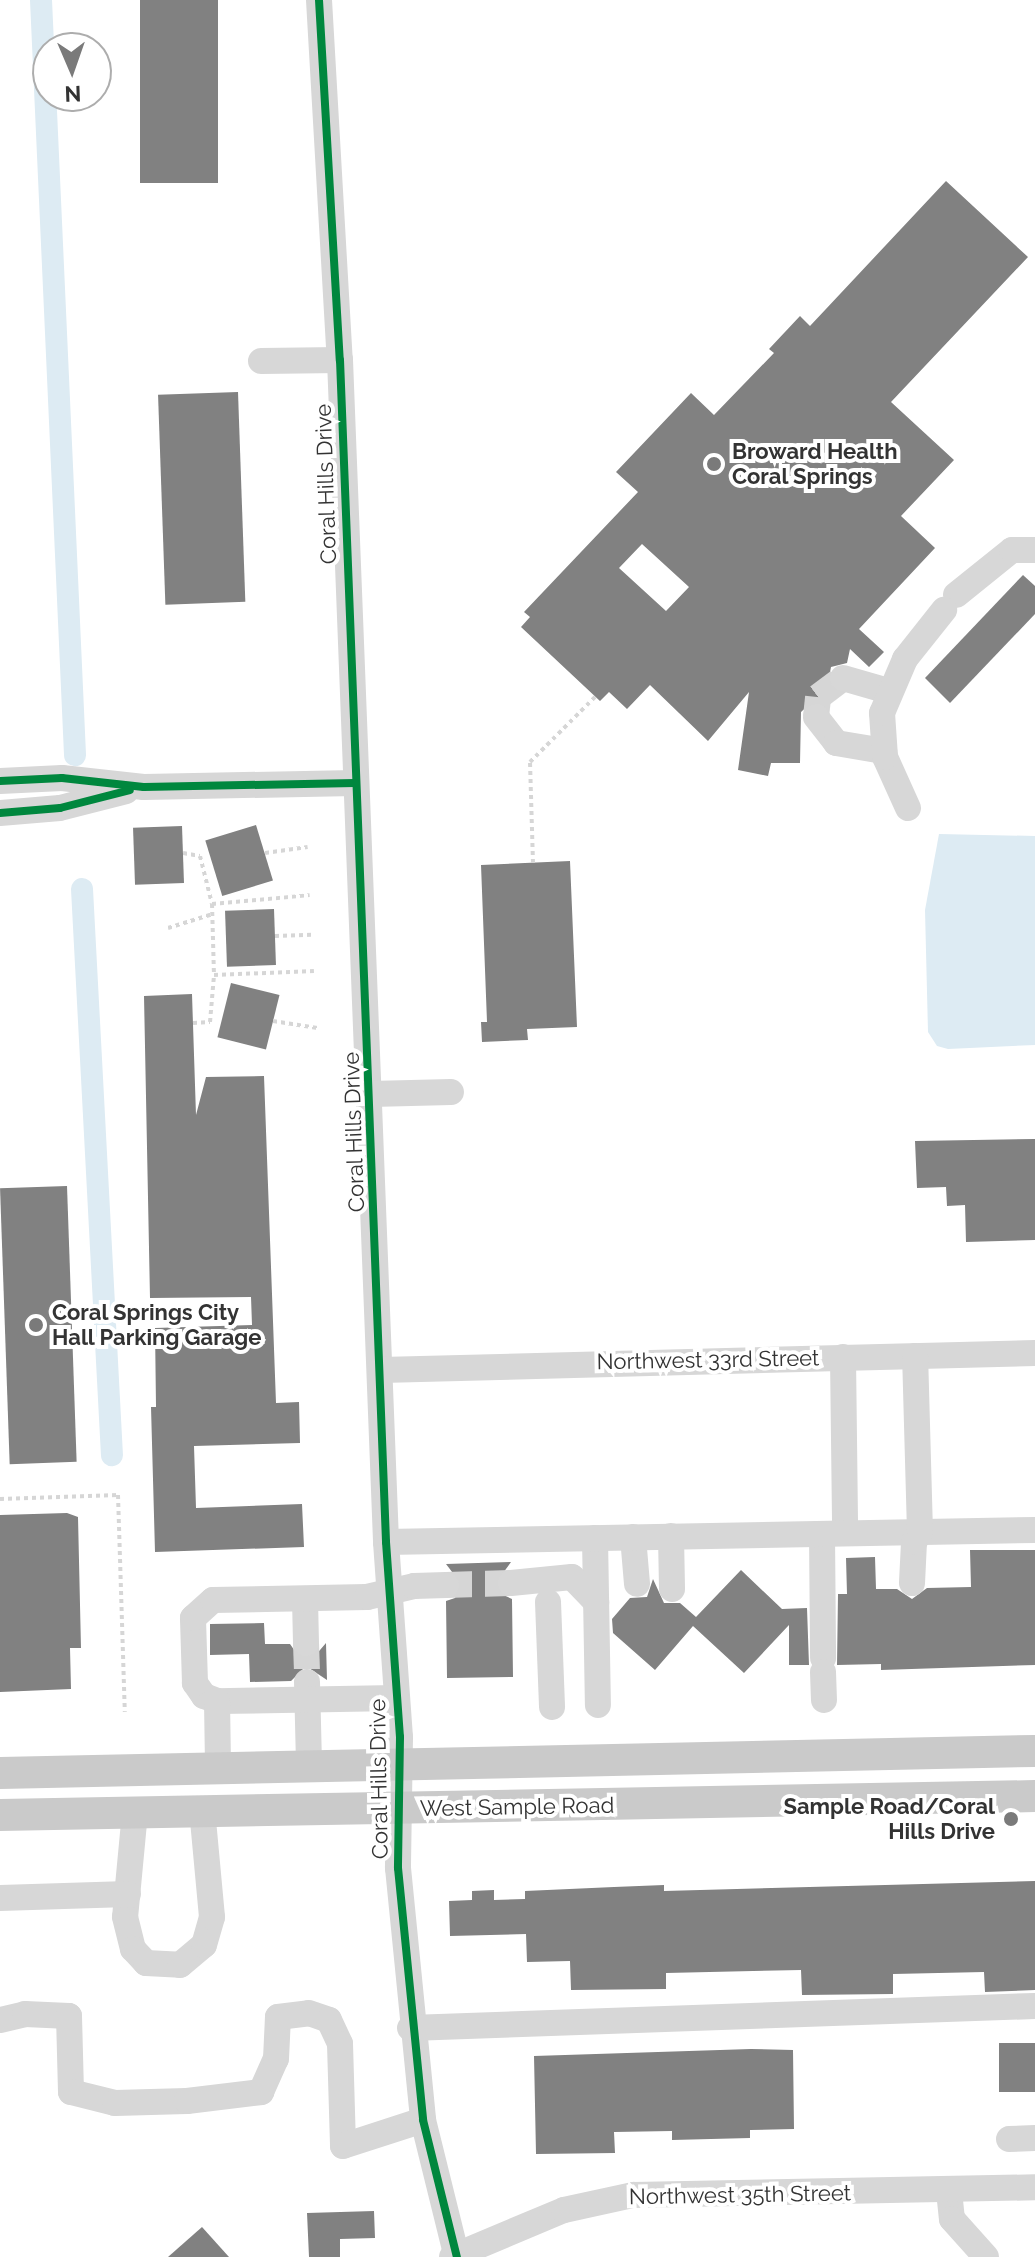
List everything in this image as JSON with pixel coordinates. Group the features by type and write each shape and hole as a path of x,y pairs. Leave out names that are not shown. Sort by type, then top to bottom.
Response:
{"main road":[{"name":"West Sample Road","path":"0,1773 1035,1751"},
{"path":"937,1798 1035,1764"},
{"name":"West Sample Road","path":"0,1815 1035,1796"}],"street":[{"name":"Coral Hills Drive","path":"319,0 340,360 355,783 371,1094 386,1542 410,2028 423,2120 455,2256"},
{"path":"261,361 340,360"},
{"path":"908,808 884,751 882,713 888,691 950,602 1012,550 1035,550"},
{"path":"843,678 888,691"},
{"path":"816,717 836,743 884,751"},
{"path":"0,781 62,778 144,787 355,783"},
{"path":"0,813 60,808 144,787"},
{"path":"371,1094 451,1092"},
{"name":"Northwest 33rd Street","path":"381,1370 1035,1353"},
{"path":"912,1583 914,1542 920,1532 915,1356"},
{"path":"824,1700 823,1665 843,1357"},
{"path":"386,1542 1035,1530"},
{"path":"671,1536 672,1589"},
{"path":"633,1537 637,1584"},
{"path":"572,1577 587,1538"},
{"path":"587,1538 596,1602 598,1705"},
{"path":"528,1539 520,1581 572,1577"},
{"path":"572,1577 596,1602"},
{"path":"396,1698 307,1689 217,1701 197,1691 193,1618 198,1609 213,1600 389,1596 414,1586 443,1585"},
{"path":"305,1599 306,1643"},
{"path":"548,1602 552,1707"},
{"path":"307,1689 309,1766"},
{"path":"217,1701 218,1768"},
{"path":"135,1812 125,1917 133,1949 146,1963 180,1965 193,1959 204,1945 212,1917 202,1810"},
{"path":"0,1898 128,1894"},
{"path":"410,2028 1035,2006"},
{"path":"0,2020 25,2014 69,2016 71,2092 115,2103 172,2102 261,2092 276,2059 278,2017 309,2013 329,2020 340,2044 343,2146 423,2120"},
{"name":"Northwest 35th Street","path":"455,2256 564,2210 633,2195 1035,2187"},
{"path":"949,2191 952,2219 986,2257"}],"path":[{"path":"533,863 530,762 595,697"},
{"path":"265,853 308,847"},
{"path":"183,853 200,856 213,914 214,975 210,1022 193,1023"},
{"path":"212,904 310,895"},
{"path":"168,928 213,914"},
{"path":"275,936 312,935"},
{"path":"214,975 314,971"},
{"path":"273,1021 317,1028"},
{"path":"0,1499 118,1495 125,1712"}],"shaded area":[{"path":"939,834 1035,836 1035,1045 948,1049 937,1046 928,1032 925,910"}],"building":[{"path":"140,0 218,0 218,183 140,183"},
{"path":"946,181 1028,257 891,402 954,460 901,516 935,548 859,629 884,652 869,667 850,649 847,663 831,667 828,683 838,693 826,705 813,701 801,712 800,763 771,763 768,776 738,770 749,692 708,741 650,685 627,709 609,692 600,701 521,627 530,617 524,612 638,492 616,472 691,393 714,415 774,353 769,349 800,316 810,326","holes":["642,544 689,587 666,611 619,568"]},
{"path":"238,392 245,602 165,605 158,395"},
{"path":"1023,575 1035,586 1035,614 950,703 925,678"},
{"path":"256,825 273,880 222,896 205,840"},
{"path":"182,826 184,883 135,885 133,828"},
{"path":"570,861 577,1027 527,1029 528,1040 482,1042 481,1022 487,1022 481,865"},
{"path":"274,909 276,965 227,967 225,911"},
{"path":"231,983 280,995 266,1049 217,1037"},
{"path":"192,994 196,1115 206,1077 264,1076 276,1403 299,1402 300,1443 194,1446 196,1508 302,1504 304,1547 155,1552 151,1407 156,1407 155,1328 252,1325 251,1297 150,1298 144,996"},
{"path":"1035,1139 1035,1240 966,1242 965,1205 947,1206 946,1187 917,1188 915,1141"},
{"name":"Coral Springs City Hall Parking Garage","path":"67,1186 77,1462 10,1464 0,1188"},
{"path":"67,1513 78,1517 81,1648 70,1648 71,1689 0,1692 0,1515"},
{"path":"970,1550 1035,1550 1035,1665 881,1670 881,1664 837,1665 838,1594 847,1594 846,1558 875,1557 876,1589 897,1589 912,1599 927,1588 971,1587"},
{"path":"511,1562 495,1584 499,1593 512,1599 513,1677 447,1678 446,1601 455,1598 462,1585 446,1564"},
{"path":"741,1570 782,1609 807,1608 809,1665 789,1665 789,1625 744,1673 693,1626 655,1670 613,1633 612,1619 630,1598 647,1597 653,1579 664,1603 680,1603 696,1617"},
{"path":"264,1623 265,1644 290,1644 299,1657 314,1657 326,1643 327,1680 306,1666 291,1681 250,1682 249,1654 210,1655 210,1624"},
{"path":"1035,1881 1035,1990 985,1992 984,1972 893,1974 893,1994 802,1995 801,1970 666,1973 666,1989 571,1990 570,1961 527,1962 526,1934 450,1936 449,1901 472,1900 472,1891 494,1890 494,1900 525,1899 525,1891 664,1885 664,1891"},
{"path":"999,2043 1035,2043 1035,2092 999,2092"},
{"path":"793,2050 794,2129 750,2130 750,2138 672,2140 672,2131 614,2132 615,2153 536,2154 534,2056"},
{"path":"374,2211 375,2238 340,2239 340,2257 309,2257 307,2213"},
{"path":"202,2227 229,2257 168,2257"}],"waterway":[{"path":"41,0 75,755"},
{"path":"82,889 112,1455"}],"tunnel":[{"path":"816,717 818,697 843,678"},
{"path":"446,1585 511,1583"},
{"path":"306,1643 307,1680"}],"cycle path":[{"path":"319,0 340,360 386,1542 400,1737 398,1868 423,2120 457,2257"},
{"path":"0,781 62,778 144,787 355,783"},
{"path":"0,813 60,808 130,790"}],"place":[{"name":"Broward Health Coral Springs","path":"714,464"},
{"name":"Coral Springs City Hall Parking Garage","path":"36,1325"},
{"name":"Sample Road/Coral Hills Drive","path":"1011,1819"}]}
